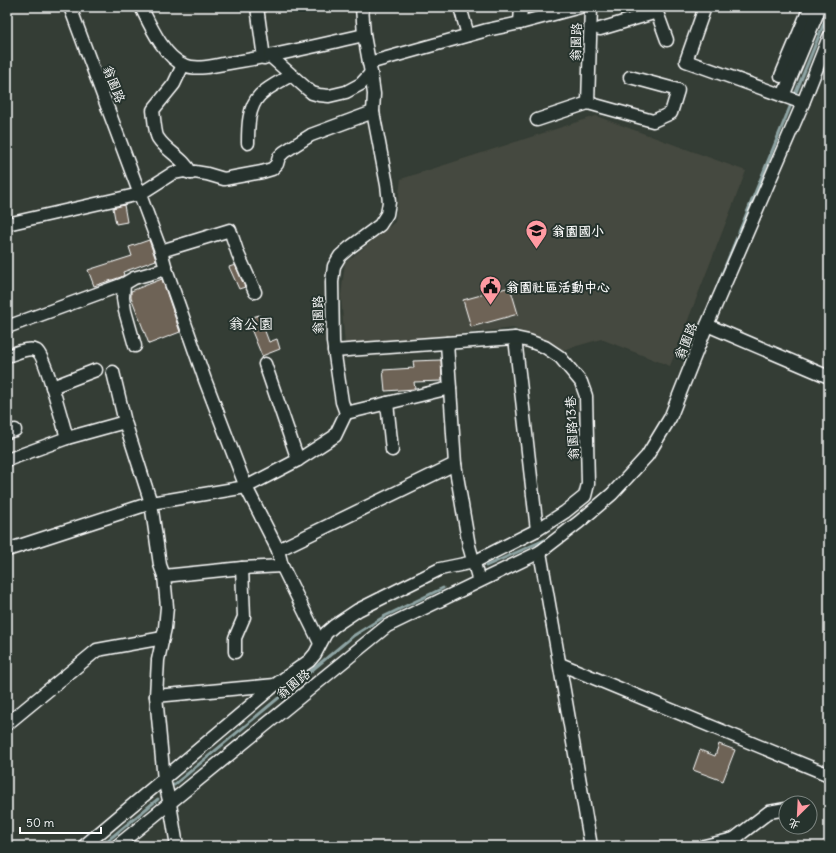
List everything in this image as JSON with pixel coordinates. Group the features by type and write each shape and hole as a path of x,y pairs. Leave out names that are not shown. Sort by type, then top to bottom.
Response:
{"street":[{"name":"翁園路","path":"70,7 161,251 205,380 246,487 278,550 282,566 320,643"},
{"path":"141,7 160,43 183,65 191,67 202,68 267,57 364,34"},
{"path":"257,7 267,57 312,93 329,96 346,92 361,84 370,68 468,35 580,7"},
{"name":"翁園路","path":"346,413 342,402 333,342 332,282 334,266 340,256 380,225 387,214 389,202 373,112 374,94 364,34 362,7"},
{"path":"460,7 468,35"},
{"path":"520,23 521,7"},
{"name":"翁園路","path":"588,103 591,7"},
{"path":"705,7 686,61 803,103"},
{"path":"781,76 810,7"},
{"path":"783,96 820,7"},
{"path":"600,29 656,9 666,40"},
{"name":"翁園路","path":"117,846 387,626 540,552 612,494 647,456 670,418 707,325 803,103 829,37"},
{"path":"183,65 174,84 153,110 157,137 166,147 182,160 191,173"},
{"path":"248,143 248,125 252,108 259,96 291,75"},
{"path":"538,120 588,103 653,121 671,113 678,90 630,77"},
{"path":"7,224 140,194 173,173 184,171 191,173 195,172 224,179 272,169 277,164 279,157 284,152 311,135 373,112"},
{"path":"161,251 230,230 238,254 255,292"},
{"path":"7,327 124,284 134,278 166,269"},
{"path":"124,284 125,311 135,346"},
{"path":"707,325 829,377"},
{"path":"515,338 537,530"},
{"name":"翁園路13巷","path":"84,846 275,686 309,660 315,654 326,633 358,610 440,569 474,562 537,530 565,512 584,496 588,484 586,396 581,382 560,357 545,347 515,338 334,351"},
{"path":"447,343 455,464 469,546 479,581"},
{"path":"7,356 31,349 36,350 41,355 67,438"},
{"path":"265,364 298,460"},
{"path":"52,387 96,370"},
{"path":"113,372 125,422 152,503 160,566 164,576 167,607 163,638 158,660 156,696 164,780 170,804 177,846"},
{"path":"7,550 152,503 246,487 298,460 335,436 346,413 450,388"},
{"path":"387,403 392,450"},
{"path":"7,460 67,438 125,422"},
{"path":"278,550 455,464"},
{"path":"540,552 591,846"},
{"path":"164,576 242,568 282,566"},
{"path":"235,652 235,638 244,617 242,568"},
{"path":"7,724 97,650 163,638"},
{"path":"560,664 829,775"},
{"name":"翁園路","path":"156,696 275,686"},
{"path":"704,846 736,842 770,812 778,810"}],"shaded area":[{"name":"翁園國小","path":"596,116 746,171 670,366 601,339 563,350 513,328 345,346 341,296 345,263 395,222 401,179"}],"building":[{"path":"124,205 127,222 116,224 113,208"},
{"path":"149,240 156,260 123,272 124,275 121,277 94,286 88,270 132,256 129,247"},
{"path":"235,265 245,287 239,289 229,267"},
{"path":"162,279 180,332 149,344 131,297 131,291"},
{"name":"翁園社區活動中心","path":"510,287 518,314 471,327 463,300"},
{"path":"259,315 269,342 277,339 280,349 262,356 247,319"},
{"path":"441,360 442,381 414,382 415,389 385,391 383,370 414,368 413,361"},
{"path":"719,744 735,750 723,781 693,770 700,750 715,756"}],"waterway":[{"path":"794,97 829,11"},
{"path":"718,284 792,102"},
{"path":"486,566 549,538"},
{"path":"174,785 353,636 385,616 443,588"},
{"path":"101,846 158,799"}],"place":[{"name":"翁園國小","path":"537,250"},
{"name":"翁園社區活動中心","path":"491,306"}],"district":[{"name":"翁公園","path":"251,323"}]}
